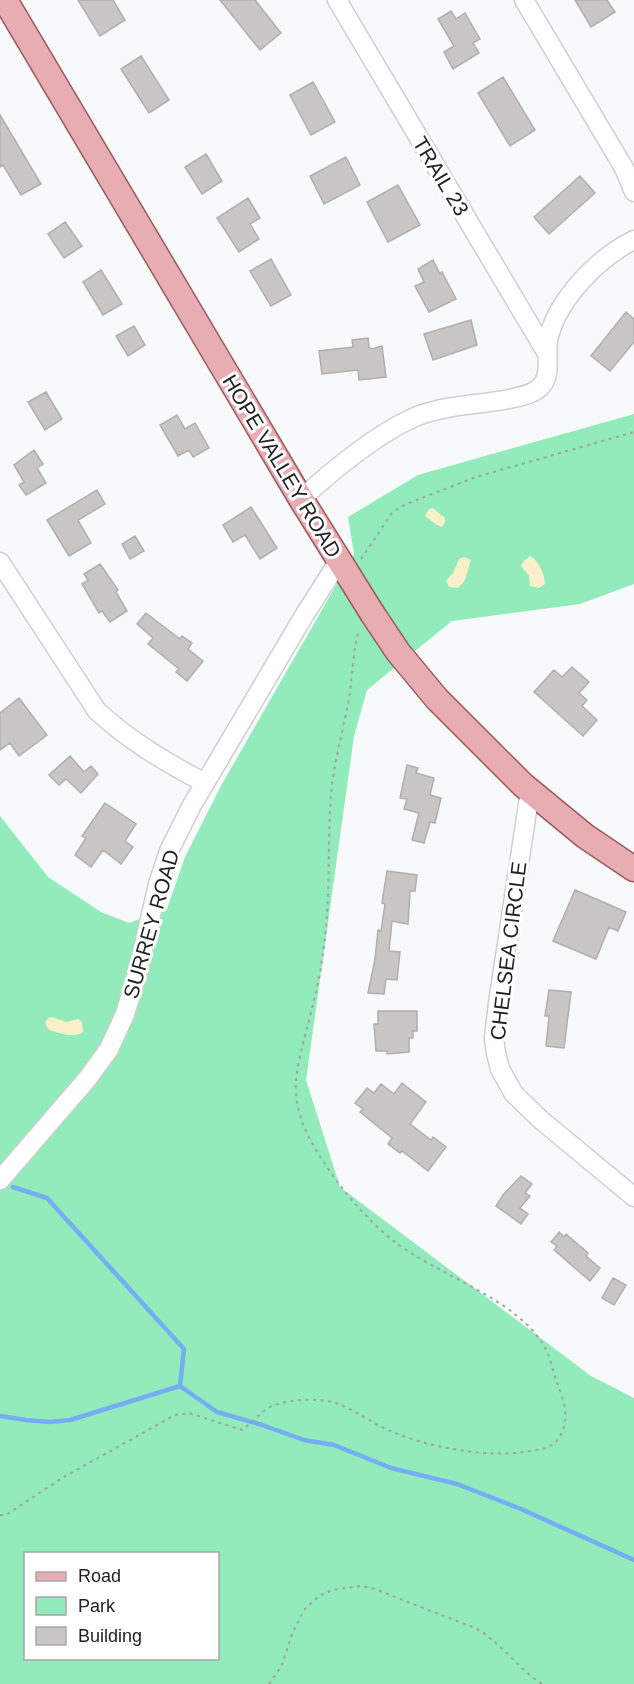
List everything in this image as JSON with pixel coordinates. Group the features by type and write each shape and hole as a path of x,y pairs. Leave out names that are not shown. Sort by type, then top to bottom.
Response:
{"main road":[{"name":"HOPE VALLEY ROAD","path":"5,0 301,499 348,563 372,613 414,673 484,748 530,791 585,836 634,869"}],"street":[{"name":"TRAIL 23","path":"337,0 546,352"},
{"path":"524,0 624,168 634,192"},
{"path":"301,499 365,447 419,415 451,407 496,402 529,394 540,388 546,379 548,368 546,352 553,325 576,287 589,272 617,248 634,240"},
{"path":"0,562 59,656 97,711 118,730 150,753 205,783"},
{"name":"SURREY ROAD","path":"0,1180 88,1078 117,1033 138,971 162,869 192,805 348,563"},
{"name":"CHELSEA CIRCLE","path":"530,791 498,1003 494,1038 496,1053 507,1083 526,1106 634,1197"}],"path":[{"path":"348,563 392,513 404,505 476,477 634,432"},
{"path":"0,1520 70,1473 175,1415 189,1413 242,1430 270,1407 315,1400 332,1401 346,1405 386,1429 421,1441 480,1454 504,1455 552,1446 564,1428 566,1413 545,1347 524,1320 508,1308 424,1261 396,1242 364,1214 349,1198 315,1148 301,1122 297,1107 298,1066 320,979 324,948 330,876 331,793 340,735 350,697 356,637 361,629"},
{"path":"0,1515 6,1515"},
{"path":"268,1684 281,1667 298,1620 310,1602 332,1590 360,1586 385,1593 475,1628 486,1634 531,1677 542,1684"}],"green space":[{"path":"634,414 634,584 580,604 452,621 367,690 354,736 306,1080 340,1187 591,1376 634,1398 634,1684 0,1684 0,816 48,877 101,912 129,923 167,909 185,857 222,784 354,554 348,517 418,475"}],"sand":[{"path":"433,508 445,518 442,527 425,516 429,509"},
{"path":"530,556 538,564 544,576 545,584 539,588 530,586 529,576 521,566"},
{"path":"464,557 471,560 465,580 458,588 449,587 446,581 453,573 459,559"},
{"path":"52,1017 66,1022 78,1019 82,1022 83,1032 71,1035 49,1030 45,1023 48,1018"}],"building":[{"path":"78,0 113,0 125,20 100,36"},
{"path":"220,0 255,0 281,33 260,50"},
{"path":"575,0 607,0 615,12 591,27"},
{"path":"451,11 456,19 465,13 480,39 473,43 479,53 453,69 444,52 454,46 438,19"},
{"path":"141,56 169,100 149,113 121,69"},
{"path":"503,77 535,130 510,146 478,93"},
{"path":"313,82 335,122 311,135 290,95"},
{"path":"0,115 41,184 21,195 3,165 0,167"},
{"path":"206,154 222,181 202,194 185,167"},
{"path":"346,157 360,185 324,204 310,176"},
{"path":"580,176 595,193 549,234 534,217"},
{"path":"398,185 420,225 388,242 367,202"},
{"path":"248,198 260,218 250,224 259,239 239,252 217,218"},
{"path":"65,222 82,246 64,258 48,234"},
{"path":"271,259 291,295 271,306 250,271"},
{"path":"433,260 456,299 429,312 415,286 424,282 418,269"},
{"path":"101,270 122,304 103,315 83,282"},
{"path":"626,312 634,319 634,342 610,371 591,356"},
{"path":"471,320 477,345 433,360 424,334"},
{"path":"134,326 145,345 128,356 116,336"},
{"path":"368,338 369,347 372,349 382,346 386,377 359,380 358,370 322,374 319,351 353,347 352,340"},
{"path":"46,392 62,419 45,430 28,402"},
{"path":"177,415 185,429 195,423 209,448 193,457 189,450 178,456 160,425"},
{"path":"34,450 43,464 37,468 46,483 26,495 19,485 24,482 14,465"},
{"path":"97,490 105,504 78,520 91,543 69,556 47,520"},
{"path":"251,507 277,548 260,559 245,535 233,542 223,525"},
{"path":"135,536 144,551 130,559 122,544"},
{"path":"100,564 118,590 116,592 127,611 110,622 102,611 99,613 82,584 88,580 84,574"},
{"path":"146,613 180,639 182,636 192,643 188,649 203,661 187,681 176,672 179,669 148,644 153,638 137,624"},
{"path":"572,667 589,682 579,693 587,700 582,706 597,720 583,736 534,692 554,670 562,677"},
{"path":"19,698 47,735 19,756 10,743 0,750 0,713"},
{"path":"70,756 84,772 91,766 98,774 81,793 66,779 59,785 49,775"},
{"path":"407,765 418,768 416,773 434,778 430,795 441,798 435,823 430,822 424,843 412,840 419,813 404,809 407,799 400,798"},
{"path":"105,803 136,824 125,841 133,847 121,864 103,850 91,867 75,855 86,838 82,836"},
{"path":"387,871 417,875 415,891 410,891 408,924 392,921 389,951 400,952 397,980 386,979 384,994 368,993 378,930 381,931"},
{"path":"575,890 626,912 618,931 609,927 596,959 553,941"},
{"path":"549,990 571,992 564,1048 546,1046 549,1016 545,1016"},
{"path":"378,1011 417,1011 417,1031 413,1031 413,1038 409,1038 409,1052 387,1054 387,1051 376,1051 374,1024 378,1024"},
{"path":"402,1083 426,1102 410,1124 431,1140 433,1137 446,1147 428,1171 402,1151 400,1153 388,1144 392,1138 360,1112 363,1109 355,1103 367,1088 374,1093 381,1084 394,1094"},
{"path":"521,1176 532,1184 525,1193 530,1196 520,1208 528,1214 521,1224 496,1206"},
{"path":"559,1232 564,1237 566,1234 588,1253 586,1256 600,1268 590,1281 554,1250 557,1246 551,1242"},
{"path":"613,1278 626,1285 614,1305 602,1298"}],"waterway":[{"path":"13,1187 47,1198 184,1349 180,1386"},
{"path":"180,1386 217,1412 304,1440 334,1445 391,1468 457,1484 521,1509 634,1560"},
{"path":"0,1416 50,1422 70,1420 180,1386"}]}
